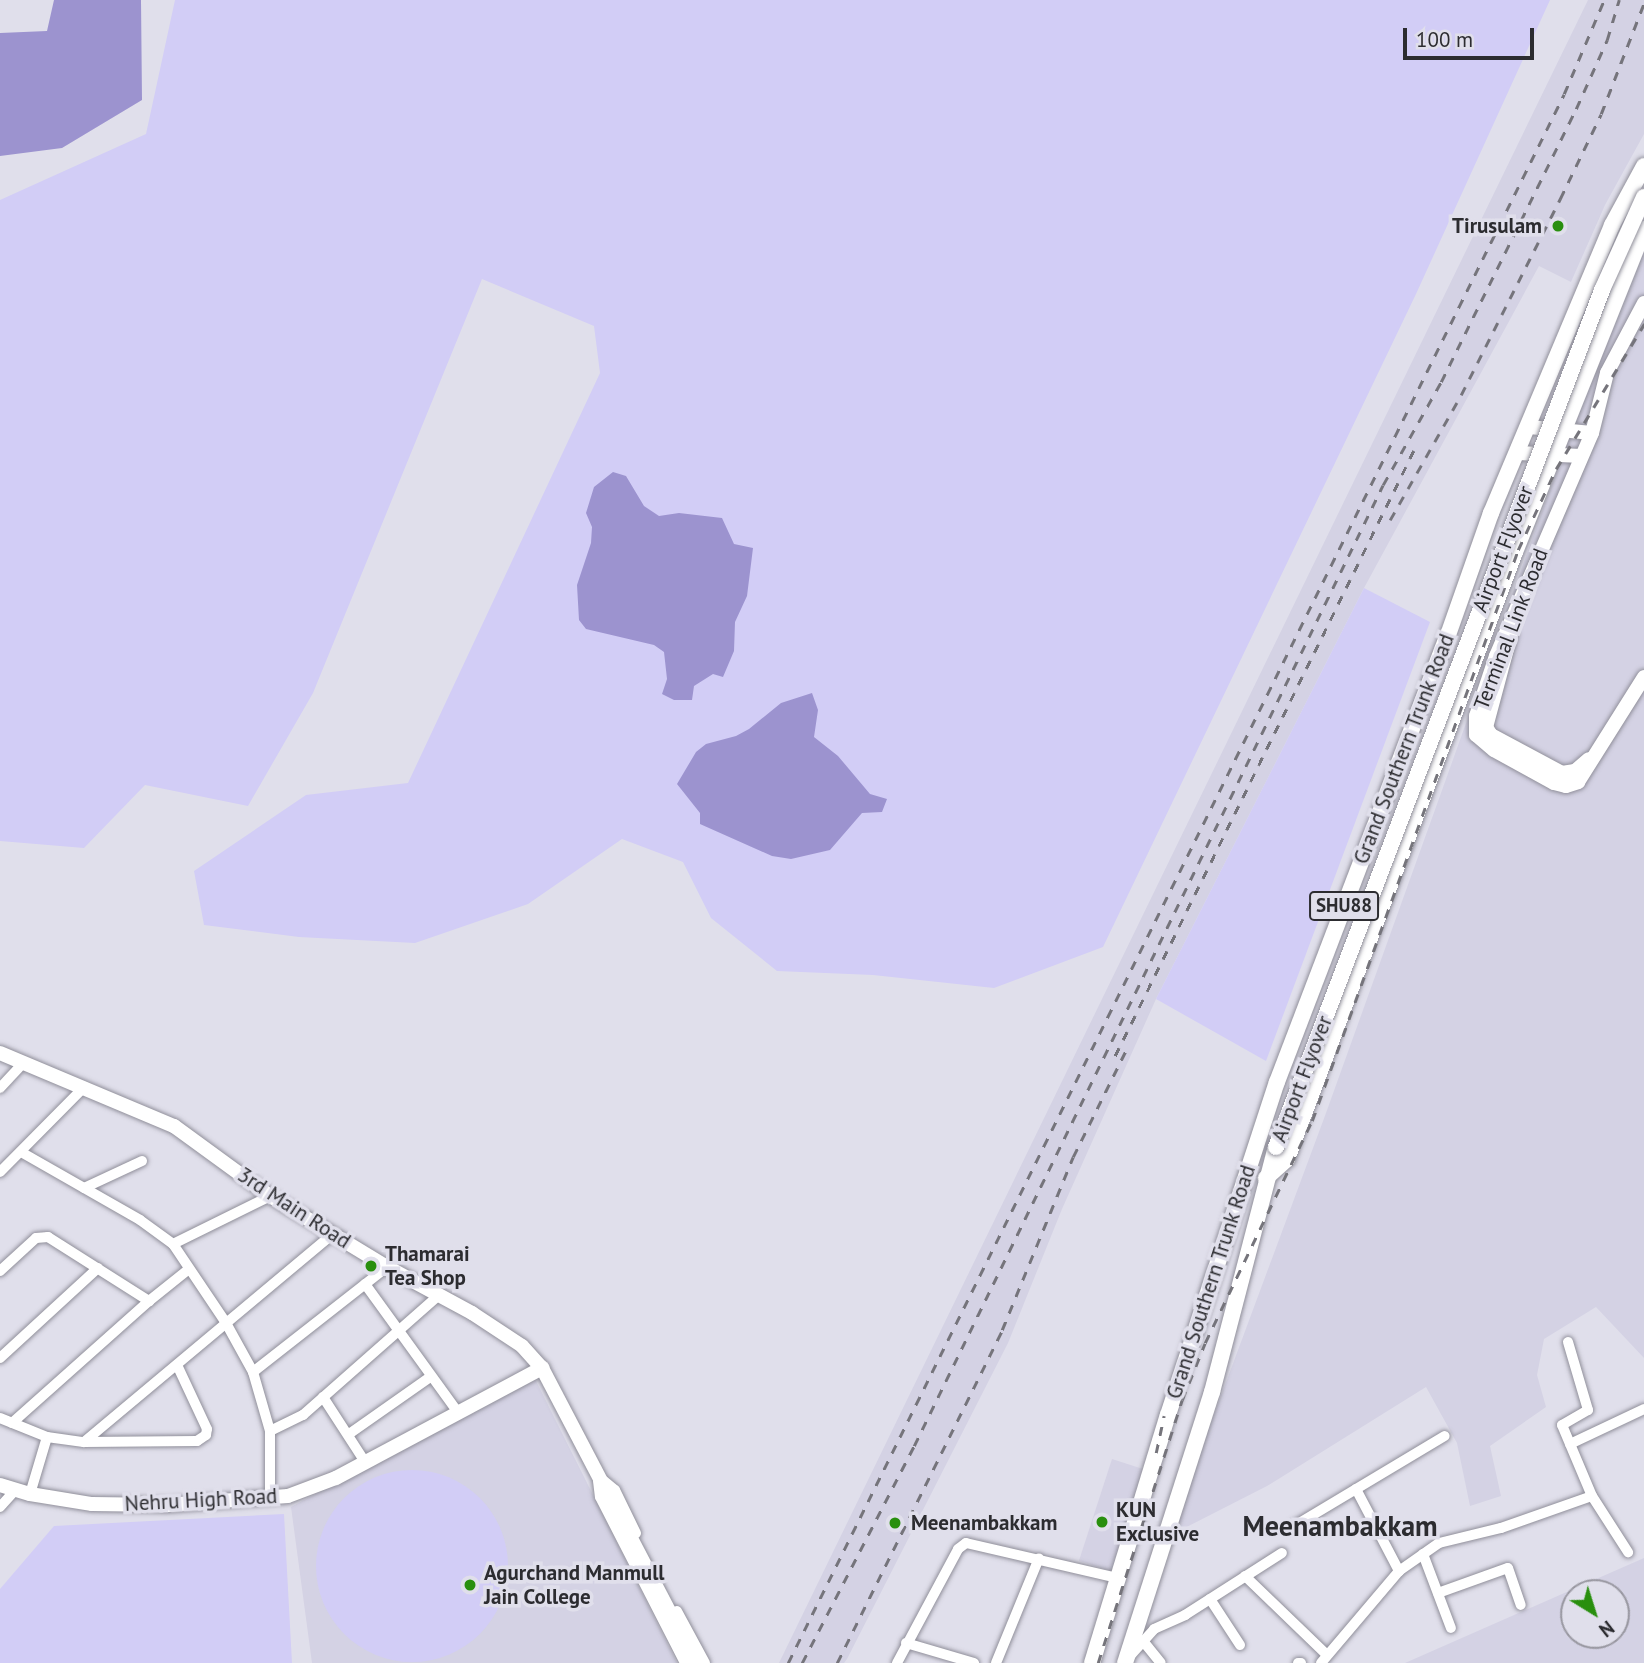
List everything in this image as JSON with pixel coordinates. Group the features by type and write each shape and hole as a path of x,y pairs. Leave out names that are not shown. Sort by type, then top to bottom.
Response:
{"main road":[{"name":"Grand Southern Trunk Road","path":"1092,1663 1277,1082 1448,635 1491,513 1612,225 1644,166"},
{"name":"Airport Flyover","path":"1266,1178 1597,303 1644,197"},
{"path":"1266,1178 1287,1159 1553,454 1644,229"},
{"name":"Grand Southern Trunk Road","path":"1126,1661 1212,1392 1266,1178"}],"street":[{"name":"Terminal Link Road","path":"1644,303 1607,373 1592,433 1496,656 1476,716 1476,735 1485,744 1554,783 1566,786 1578,782 1644,677"},
{"path":"1529,427 1592,433"},
{"path":"1518,453 1581,456"},
{"path":"1512,619 1511,643 1486,727 1491,735 1505,744 1562,773 1575,771 1588,761 1644,664"},
{"name":"3rd Main Road","path":"0,1053 174,1126 270,1196 387,1267 500,1330 522,1346 542,1368 696,1663"},
{"path":"0,1088 22,1064"},
{"path":"0,1172 84,1087"},
{"path":"21,1152 140,1220 173,1244 226,1323 253,1372 270,1431 270,1496"},
{"path":"83,1188 142,1161"},
{"path":"173,1244 270,1196"},
{"path":"84,1441 333,1234"},
{"path":"0,1271 41,1236 149,1301"},
{"path":"253,1372 387,1267"},
{"path":"0,1358 98,1268"},
{"path":"12,1423 188,1269"},
{"path":"365,1284 457,1411"},
{"path":"270,1431 294,1421 439,1295"},
{"path":"1568,1342 1588,1410 1562,1424 1592,1496 1628,1552"},
{"path":"0,1418 47,1437 84,1441 202,1439 206,1429 177,1365"},
{"name":"Nehru High Road","path":"0,1485 23,1492 92,1504 167,1506 288,1496 312,1488 365,1462 542,1368"},
{"path":"349,1434 430,1377"},
{"path":"323,1397 365,1462"},
{"path":"1570,1444 1644,1409"},
{"path":"1291,1528 1445,1436"},
{"path":"0,1507 23,1492 47,1437"},
{"path":"597,1475 600,1497 685,1663"},
{"path":"597,1475 615,1490 655,1572 705,1663"},
{"path":"1356,1489 1399,1570"},
{"path":"1245,1576 1324,1659 1399,1570 1439,1543 1501,1528 1592,1496"},
{"path":"897,1663 962,1545 970,1543 1118,1578"},
{"path":"1126,1661 1154,1629 1210,1599 1282,1553"},
{"path":"1423,1554 1451,1628"},
{"path":"996,1663 1039,1558"},
{"path":"1438,1593 1508,1568 1521,1605"},
{"path":"1210,1599 1240,1646"},
{"path":"1143,1641 1161,1663"},
{"path":"906,1643 974,1663"}],"shaded area":[{"path":"54,0 141,0 142,100 62,148 0,156 0,33 47,31"},
{"path":"175,0 1550,0 1416,294 1103,947 994,988 873,975 777,971 711,918 683,862 622,839 528,904 415,943 299,937 204,925 194,871 306,795 408,783 600,373 594,326 482,279 313,693 248,806 145,785 84,848 0,841 0,200 146,134"},
{"path":"1588,0 1644,0 1644,134 1605,205 1571,282 1539,266 1364,588 1156,999 1062,1209 1008,1343 847,1659 844,1663 779,1663"},
{"path":"1644,237 1644,1358 1596,1307 1544,1339 1537,1375 1546,1407 1490,1446 1501,1496 1470,1506 1457,1443 1426,1387 1267,1486 1169,1536 1326,1113 1635,253"},
{"path":"613,472 626,476 644,506 659,516 679,513 722,518 734,544 753,548 747,596 735,622 734,651 723,677 713,674 694,686 692,700 674,700 662,694 667,679 664,652 654,645 586,629 579,620 577,585 591,543 592,527 586,513 594,487"},
{"path":"1364,588 1430,622 1266,1061 1156,999"},
{"path":"812,693 818,710 814,737 838,756 870,794 887,799 882,812 862,813 830,850 791,859 772,856 700,824 700,813 677,784 696,752 706,744 736,736 749,729 781,703"},
{"name":"Agurchand Manmull Jain College","path":"534,1377 677,1663 312,1663 291,1507"},
{"path":"1112,1459 1145,1470 1112,1572 1079,1561"},
{"path":"412,1470 449,1478 480,1498 500,1529 508,1566 500,1603 480,1634 449,1654 412,1662 375,1654 344,1634 324,1603 316,1566 324,1529 344,1498 375,1478"},
{"path":"284,1514 292,1663 0,1663 0,1589 54,1526"},
{"path":"1644,1558 1644,1663 1405,1663 1560,1595 1560,1649 1630,1649 1630,1579 1596,1579"}],"railway":[{"path":"788,1663 1564,94 1604,0"},
{"path":"802,1663 914,1446 1383,485 1441,382 1576,109 1607,40 1619,0"},
{"path":"1390,520 1461,395 1560,199 1601,114 1644,3"},
{"path":"1098,1663 1182,1400 1205,1343 1312,1121 1518,550 1556,469 1644,324"},
{"path":"1115,1056 1414,450"},
{"path":"837,1663 1002,1330 1073,1157 1126,1050"},
{"path":"1156,1453 1164,1416"}],"place":[{"name":"Tirusulam","path":"1558,226"},
{"name":"Thamarai Tea Shop","path":"371,1266"},
{"name":"KUN Exclusive","path":"1102,1522"},
{"name":"Meenambakkam","path":"895,1523"},
{"name":"Agurchand Manmull Jain College","path":"470,1585"}],"district":[{"name":"Meenambakkam","path":"1340,1526"}]}
